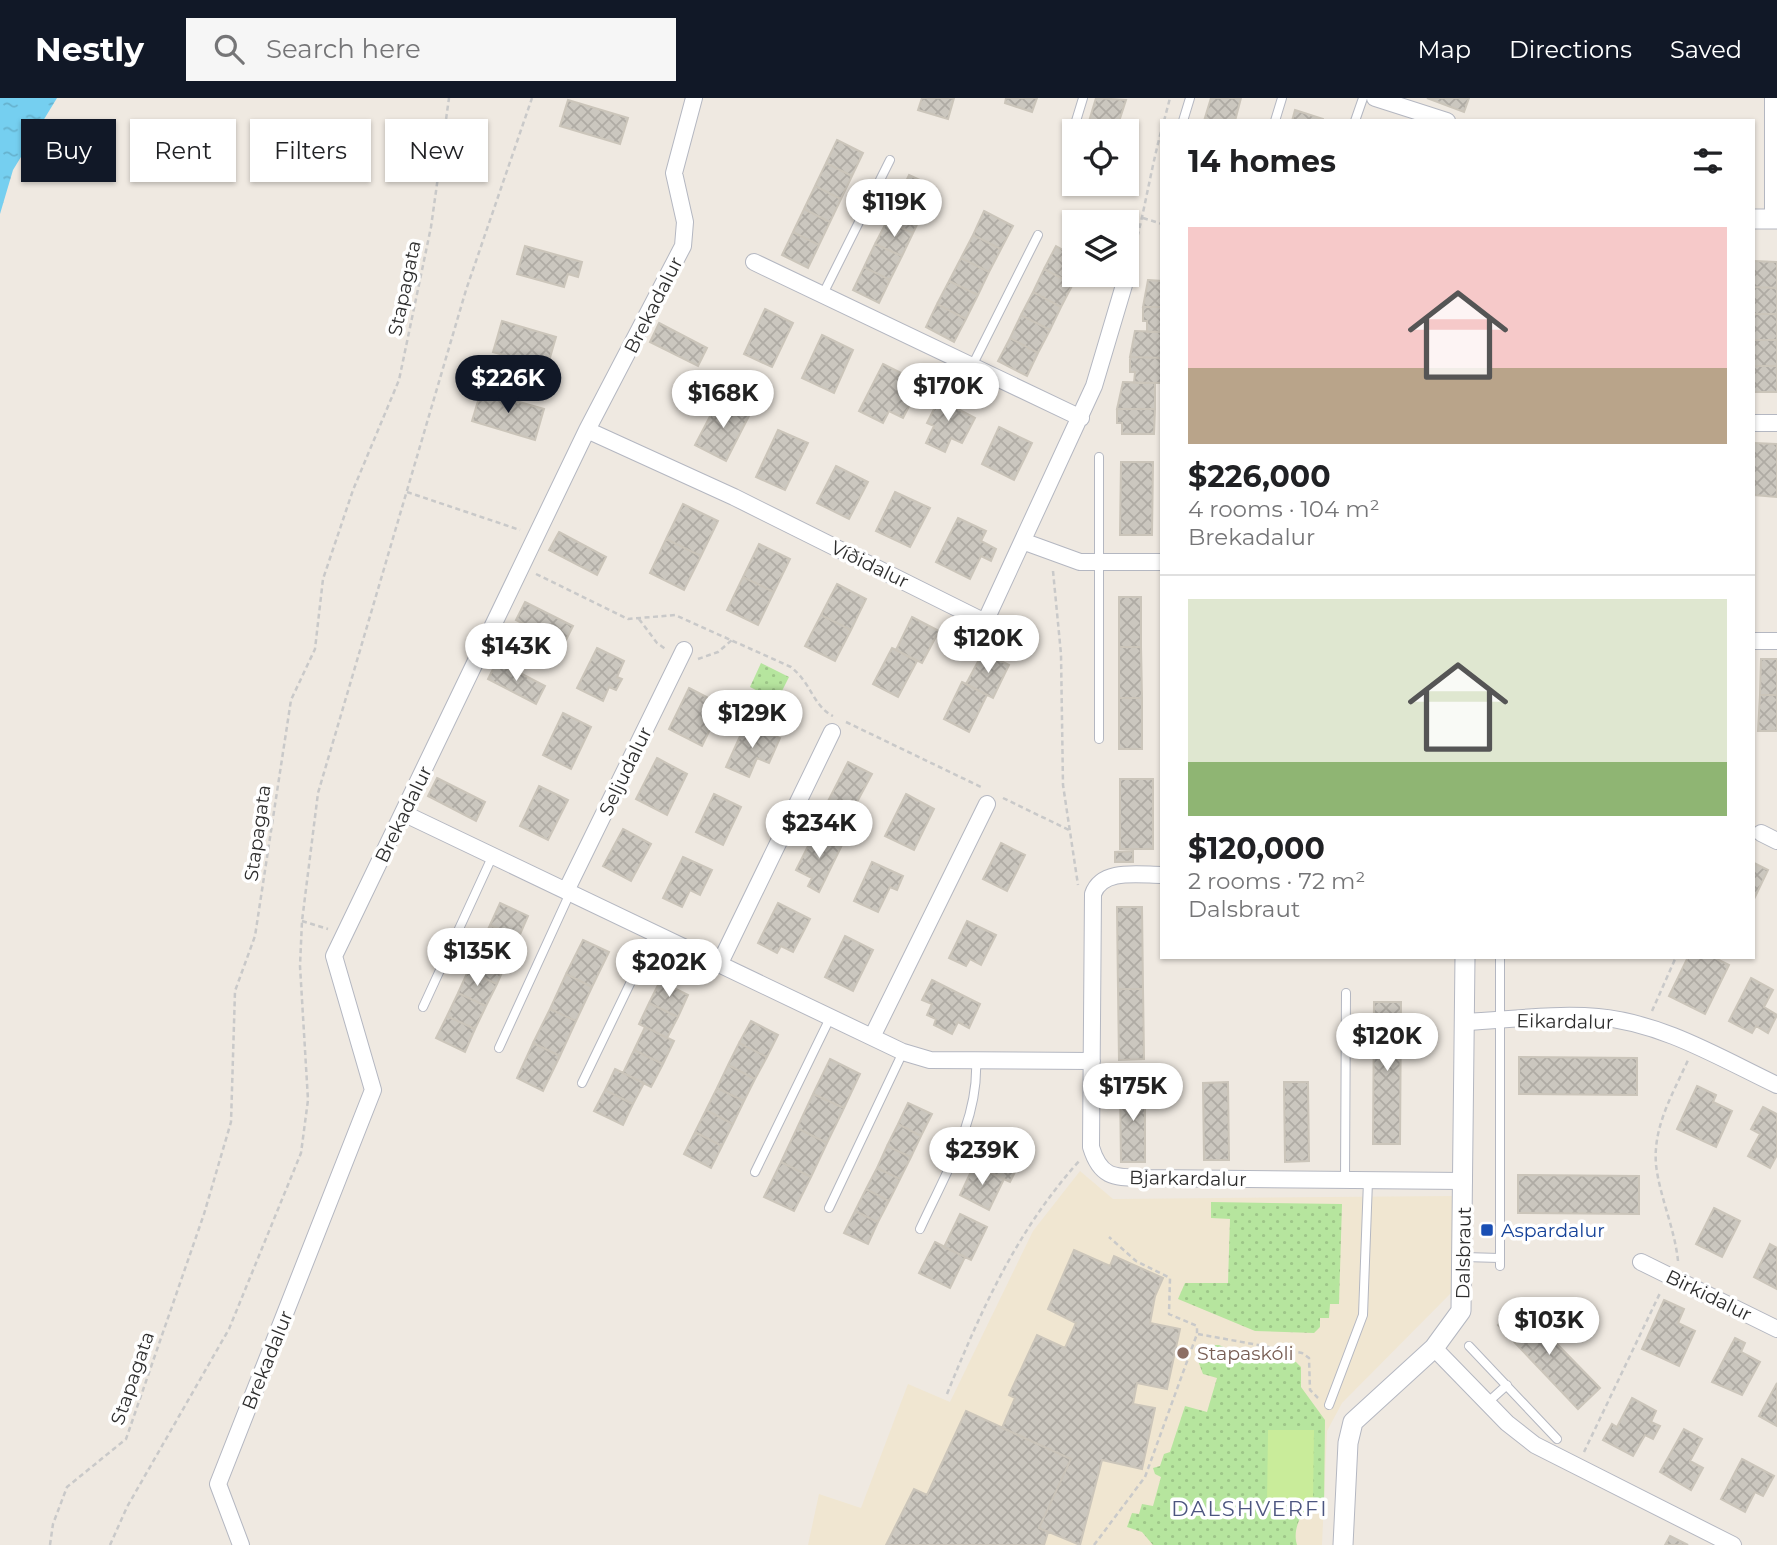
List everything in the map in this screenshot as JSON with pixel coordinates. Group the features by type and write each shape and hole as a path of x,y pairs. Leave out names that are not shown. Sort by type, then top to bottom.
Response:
{"street":[{"name":"Brekadalur","path":"241,1545 218,1483 373,1090 334,956 587,429 683,246 685,222 674,173 694,98"},
{"path":"1768,219 1773,98"},
{"path":"1386,99 1441,119"},
{"path":"754,262 1081,418"},
{"name":"Víðidalur","path":"587,429 734,497 985,622 1025,542 1081,418 1094,386 1123,287"},
{"path":"1755,423 1777,423"},
{"path":"1025,542 1051,554 1080,562 1160,562"},
{"path":"1755,641 1777,641"},
{"name":"Seljudalur","path":"568,892 684,650"},
{"path":"719,965 832,732"},
{"path":"872,1037 990,799"},
{"path":"403,813 903,1052 930,1060 1092,1061"},
{"path":"1761,833 1777,841"},
{"path":"1091,1147 1092,900 1095,888 1109,877 1160,875"},
{"name":"Dalsbraut","path":"1343,1545 1348,1443 1353,1422 1434,1348 1461,1311 1464,1257 1465,959"},
{"name":"Eikardalur","path":"1465,1022 1598,1017 1645,1027 1695,1046 1777,1086"},
{"name":"Bjarkardalur","path":"1091,1147 1097,1165 1109,1175 1125,1177 1464,1181"},
{"name":"Birkidalur","path":"1642,1262 1777,1329"},
{"path":"1434,1348 1487,1403 1535,1445 1733,1545"}],"lane":[{"path":"1077,119 1083,98"},
{"path":"1184,119 1190,98"},
{"path":"1276,119 1282,98"},
{"path":"1357,119 1363,98"},
{"path":"823,294 890,160"},
{"path":"972,366 1038,235"},
{"path":"1099,457 1099,739"},
{"path":"423,1007 493,855"},
{"name":"Seljudalur","path":"499,1048 568,892"},
{"path":"582,1083 654,934"},
{"path":"1464,1257 1500,1262 1500,959"},
{"path":"1345,1181 1346,993"},
{"path":"755,1172 830,1017"},
{"path":"829,1209 903,1052"},
{"path":"920,1229 970,1116 975,1093 975,1061"},
{"path":"1329,1405 1363,1315 1368,1181"},
{"path":"1469,1346 1557,1439"},
{"path":"1487,1403 1507,1385"}],"path":[{"name":"Stapagata","path":"50,1545 53,1524 67,1487 126,1438 204,1214 231,1122 235,991 256,936 291,700 315,649 327,566 353,490 399,380 431,227 449,98"},
{"path":"110,1545 133,1496 229,1329 301,1153 308,1100 300,966 302,921 318,793 466,290 533,98"},
{"path":"1165,119 1170,98"},
{"path":"1139,232 1149,194 1149,173 1160,135"},
{"path":"1143,218 1160,223"},
{"path":"407,492 537,535"},
{"path":"1051,554 1061,654 1063,785 1081,901 1092,900"},
{"path":"521,567 628,619 675,615 791,667 807,680 820,710 981,787"},
{"path":"990,799 1069,830"},
{"path":"302,921 344,934"},
{"path":"1645,1027 1675,959"},
{"path":"1577,1468 1678,1259 1657,1171 1656,1144 1661,1120 1695,1046"},
{"path":"947,1394 982,1308 1032,1219 1091,1147"},
{"path":"1094,1545 1145,1476 1197,1334 1197,1326 1193,1322 1169,1314 1170,1278 1136,1261 1109,1237"},
{"path":"1197,1334 1301,1353 1309,1358 1310,1390 1329,1405"}],"shaded area":[{"name":"Stapaskóli","path":"1080,1171 1113,1199 1452,1196 1452,1292 1342,1403 1327,1431 1322,1545 808,1545 819,1494 861,1508 908,1384 950,1402 1033,1231"}],"green space":[{"path":"761,663 789,677 777,701 750,687"},
{"path":"1211,1202 1342,1204 1339,1304 1330,1304 1329,1318 1320,1318 1320,1327 1314,1333 1255,1331 1178,1299 1185,1283 1228,1283 1230,1219 1211,1218"},
{"path":"1208,1345 1219,1345 1237,1353 1296,1362 1301,1367 1301,1387 1325,1420 1324,1509 1310,1508 1302,1515 1296,1530 1297,1545 1153,1545 1142,1532 1127,1527 1132,1513 1139,1514 1142,1504 1153,1506 1161,1477 1155,1474 1153,1468 1160,1466 1164,1454 1170,1452 1185,1406 1207,1412 1217,1378 1203,1374 1197,1358"},
{"path":"1268,1430 1314,1430 1313,1504 1267,1504"}],"water":[{"path":"0,98 57,98 44,119 21,119 21,157 13,170 0,214"}],"building":[{"path":"922,98 954,98 948,119 918,110"},
{"path":"1006,98 1037,98 1032,112 1005,103"},
{"path":"1096,98 1126,100 1120,119 1090,119"},
{"path":"1211,98 1241,98 1236,119 1205,119"},
{"path":"1427,98 1469,98 1464,112"},
{"path":"568,100 628,118 620,144 560,126"},
{"path":"1295,110 1323,119 1293,119"},
{"path":"837,140 863,153 852,176 826,163"},
{"path":"826,163 852,176 841,199 815,186"},
{"path":"909,175 935,187 924,210 898,198"},
{"path":"815,186 841,199 830,222 804,209"},
{"path":"898,198 924,210 913,233 887,221"},
{"path":"804,209 830,222 819,245 793,232"},
{"path":"984,211 1013,226 1001,249 973,235"},
{"path":"887,221 913,233 902,256 875,244"},
{"path":"793,232 819,245 808,268 782,255"},
{"path":"973,235 1001,249 989,272 961,258"},
{"path":"875,244 902,256 890,280 864,267"},
{"path":"525,246 582,262 578,277 568,274 564,287 517,274"},
{"path":"1056,246 1062,249 1062,278 1044,269"},
{"path":"961,258 989,272 978,295 949,281"},
{"path":"1755,261 1777,262 1777,288 1755,287"},
{"path":"864,267 890,280 879,303 853,290"},
{"path":"1044,269 1062,278 1062,287 1071,287 1061,307 1033,292"},
{"path":"1148,280 1160,281 1160,307 1143,307"},
{"path":"949,281 978,295 966,319 937,304"},
{"path":"1755,287 1777,288 1777,314 1755,314"},
{"path":"1033,292 1061,307 1050,330 1021,315"},
{"path":"937,304 966,319 954,342 926,327"},
{"path":"1143,307 1160,307 1160,332 1147,332 1147,321 1143,321"},
{"path":"765,309 793,323 772,367 744,354"},
{"path":"1755,314 1777,314 1777,340 1755,340"},
{"path":"1021,315 1050,330 1038,353 1010,338"},
{"path":"502,321 556,337 547,368 493,352"},
{"path":"659,323 707,348 698,366 650,342"},
{"path":"1135,331 1160,332 1160,358 1130,357"},
{"path":"822,335 853,350 834,393 802,378"},
{"path":"1010,338 1038,353 1027,376 998,361"},
{"path":"1755,340 1777,340 1777,366 1755,366"},
{"path":"1130,357 1160,358 1160,383 1134,383 1135,372 1130,372"},
{"path":"883,364 907,376 901,387 915,395 903,418 889,411 883,423 859,411"},
{"path":"1755,366 1777,366 1777,392 1755,392"},
{"path":"1123,382 1155,383 1155,409 1117,409"},
{"path":"481,391 544,409 535,440 472,421"},
{"path":"942,393 959,401 956,408 975,418 962,443 951,438 945,452 926,443 934,426 927,423"},
{"path":"719,399 750,414 726,461 695,445"},
{"path":"1117,409 1155,409 1154,434 1122,434 1122,423 1117,423"},
{"path":"999,427 1032,443 1014,480 982,464"},
{"path":"778,430 808,443 785,490 756,477"},
{"path":"1755,443 1777,444 1777,497 1755,495"},
{"path":"1121,462 1153,462 1152,535 1120,535"},
{"path":"836,466 868,482 849,519 817,503"},
{"path":"895,492 930,508 910,547 876,531"},
{"path":"683,504 718,521 701,556 666,539"},
{"path":"958,518 986,531 981,541 996,549 991,561 981,556 970,579 936,562"},
{"path":"559,532 606,557 597,575 549,550"},
{"path":"666,539 701,556 684,590 650,573"},
{"path":"759,544 790,559 774,592 743,577"},
{"path":"743,577 774,592 758,625 727,610"},
{"path":"837,584 866,599 851,630 821,615"},
{"path":"1119,597 1141,597 1141,647 1119,647"},
{"path":"525,602 573,626 564,644 516,620"},
{"path":"821,615 851,630 835,661 805,646"},
{"path":"912,617 939,631 922,663 896,650"},
{"path":"1119,647 1141,647 1142,698 1119,698"},
{"path":"597,648 624,661 617,677 622,679 616,690 609,687 603,701 577,688"},
{"path":"892,648 917,661 898,697 873,684"},
{"path":"983,652 1009,665 993,698 966,684"},
{"path":"1761,659 1777,659 1777,695 1760,695"},
{"path":"497,661 545,686 536,704 488,679"},
{"path":"962,682 987,695 969,732 944,719"},
{"path":"689,688 722,705 702,746 669,729"},
{"path":"1760,695 1777,695 1777,731 1758,731"},
{"path":"1119,698 1142,698 1142,749 1119,749"},
{"path":"563,713 591,727 571,769 543,755"},
{"path":"746,723 780,738 769,763 757,758 749,777 726,767"},
{"path":"657,758 687,774 667,815 636,799"},
{"path":"848,762 872,774 857,802 862,805 853,822 825,807"},
{"path":"437,778 485,802 476,821 428,796"},
{"path":"1120,779 1153,779 1153,849 1120,849"},
{"path":"539,786 568,800 548,840 520,826"},
{"path":"714,794 741,807 723,845 696,832"},
{"path":"906,794 934,809 914,850 885,836"},
{"path":"623,829 651,844 631,881 603,866"},
{"path":"815,832 842,845 819,892 808,886 812,878 796,870"},
{"path":"1001,843 1025,855 1007,891 983,879"},
{"path":"1133,851 1133,862 1115,862 1115,852"},
{"path":"683,857 712,870 700,895 690,890 682,907 663,898"},
{"path":"872,862 903,876 897,890 890,887 878,912 854,901"},
{"path":"1755,864 1768,870 1755,897"},
{"path":"500,903 528,916 518,939 490,925"},
{"path":"778,903 810,919 793,952 781,946 777,953 758,943"},
{"path":"1117,907 1142,907 1143,989 1118,989"},
{"path":"967,921 996,935 981,965 970,959 966,966 949,958"},
{"path":"490,925 518,939 507,961 479,948"},
{"path":"845,936 873,950 853,991 825,977"},
{"path":"583,940 609,952 592,987 566,974"},
{"path":"479,948 507,961 497,984 468,971"},
{"path":"1687,959 1717,959 1729,965 1705,1014 1669,996"},
{"path":"468,971 497,984 486,1006 458,993"},
{"path":"566,974 592,987 576,1021 550,1009"},
{"path":"1751,978 1773,990 1764,1007 1777,1015 1768,1033 1756,1026 1752,1033 1729,1021"},
{"path":"932,980 980,1004 969,1028 958,1022 952,1034 934,1025 936,1019 927,1015 932,1004 922,1000"},
{"path":"660,981 688,995 678,1017 649,1003"},
{"path":"1118,989 1143,989 1144,1059 1119,1060"},
{"path":"458,993 486,1006 475,1029 447,1016"},
{"path":"1374,1002 1401,1002 1400,1144 1373,1144"},
{"path":"649,1003 678,1017 667,1038 639,1024"},
{"path":"550,1009 576,1021 560,1056 533,1043"},
{"path":"447,1016 475,1029 465,1052 436,1038"},
{"path":"751,1021 778,1035 767,1057 739,1043"},
{"path":"645,1027 674,1041 663,1064 634,1050"},
{"path":"533,1043 560,1056 543,1091 517,1078"},
{"path":"739,1043 767,1057 755,1079 728,1065"},
{"path":"634,1050 663,1064 651,1087 623,1073"},
{"path":"1519,1057 1637,1058 1637,1095 1519,1094"},
{"path":"830,1059 860,1074 844,1108 813,1094"},
{"path":"728,1065 755,1079 744,1101 717,1088"},
{"path":"615,1069 644,1083 633,1104 605,1090"},
{"path":"1228,1082 1229,1160 1204,1160 1203,1083"},
{"path":"1284,1082 1308,1082 1309,1161 1285,1162"},
{"path":"1145,1084 1145,1162 1121,1162 1120,1085"},
{"path":"1697,1086 1716,1095 1713,1102 1732,1111 1716,1147 1677,1129"},
{"path":"717,1088 744,1101 733,1124 706,1110"},
{"path":"605,1090 633,1104 623,1125 594,1111"},
{"path":"813,1094 844,1108 827,1143 797,1128"},
{"path":"908,1103 932,1114 921,1136 898,1124"},
{"path":"1763,1107 1777,1114 1777,1155 1770,1168 1748,1156 1760,1134 1751,1129"},
{"path":"706,1110 733,1124 722,1146 695,1132"},
{"path":"898,1124 921,1136 911,1157 887,1146"},
{"path":"797,1128 827,1143 811,1177 781,1162"},
{"path":"695,1132 722,1146 711,1168 684,1154"},
{"path":"1000,1137 1026,1150 1010,1182 984,1170"},
{"path":"887,1146 911,1157 900,1179 877,1168"},
{"path":"781,1162 811,1177 794,1211 764,1197"},
{"path":"974,1165 1004,1179 989,1210 960,1195"},
{"path":"877,1168 900,1179 889,1201 866,1189"},
{"path":"1518,1175 1639,1176 1639,1214 1518,1213"},
{"path":"866,1189 889,1201 878,1222 855,1211"},
{"path":"1714,1208 1740,1221 1722,1257 1696,1244"},
{"path":"855,1211 878,1222 868,1244 844,1233"},
{"path":"960,1214 987,1227 971,1260 944,1247"},
{"path":"935,1242 965,1257 950,1288 919,1273"},
{"path":"1770,1244 1777,1248 1777,1289 1754,1277"},
{"path":"1074,1250 1110,1266 1114,1256 1163,1278 1155,1296 1150,1323 1180,1329 1167,1389 1137,1383 1133,1404 1155,1408 1142,1469 1102,1460 1080,1545 1039,1528 1071,1459 1002,1428 1015,1398 1009,1395 1037,1335 1065,1348 1076,1323 1048,1309"},
{"path":"1664,1300 1684,1309 1678,1323 1695,1331 1679,1366 1642,1349"},
{"path":"1519,1305 1600,1388 1578,1409 1498,1325"},
{"path":"1735,1338 1745,1343 1741,1352 1760,1362 1742,1395 1712,1382"},
{"path":"1777,1383 1777,1426 1759,1416"},
{"path":"1632,1398 1656,1411 1651,1422 1660,1426 1653,1439 1645,1435 1633,1456 1603,1440 1612,1424 1617,1427"},
{"path":"966,1411 1071,1459 1039,1528 1048,1532 1044,1545 886,1545 914,1489 927,1495"},
{"path":"1684,1429 1702,1439 1690,1461 1703,1468 1691,1490 1660,1472"},
{"path":"1742,1459 1774,1476 1763,1496 1755,1492 1745,1512 1721,1499"},
{"path":"1670,1536 1688,1545 1665,1545"}],"place":[{"name":"Aspardalur","path":"1487,1230"},
{"name":"Stapaskóli","path":"1183,1353"}],"district":[{"name":"DALSHVERFI","path":"1250,1509"}]}
